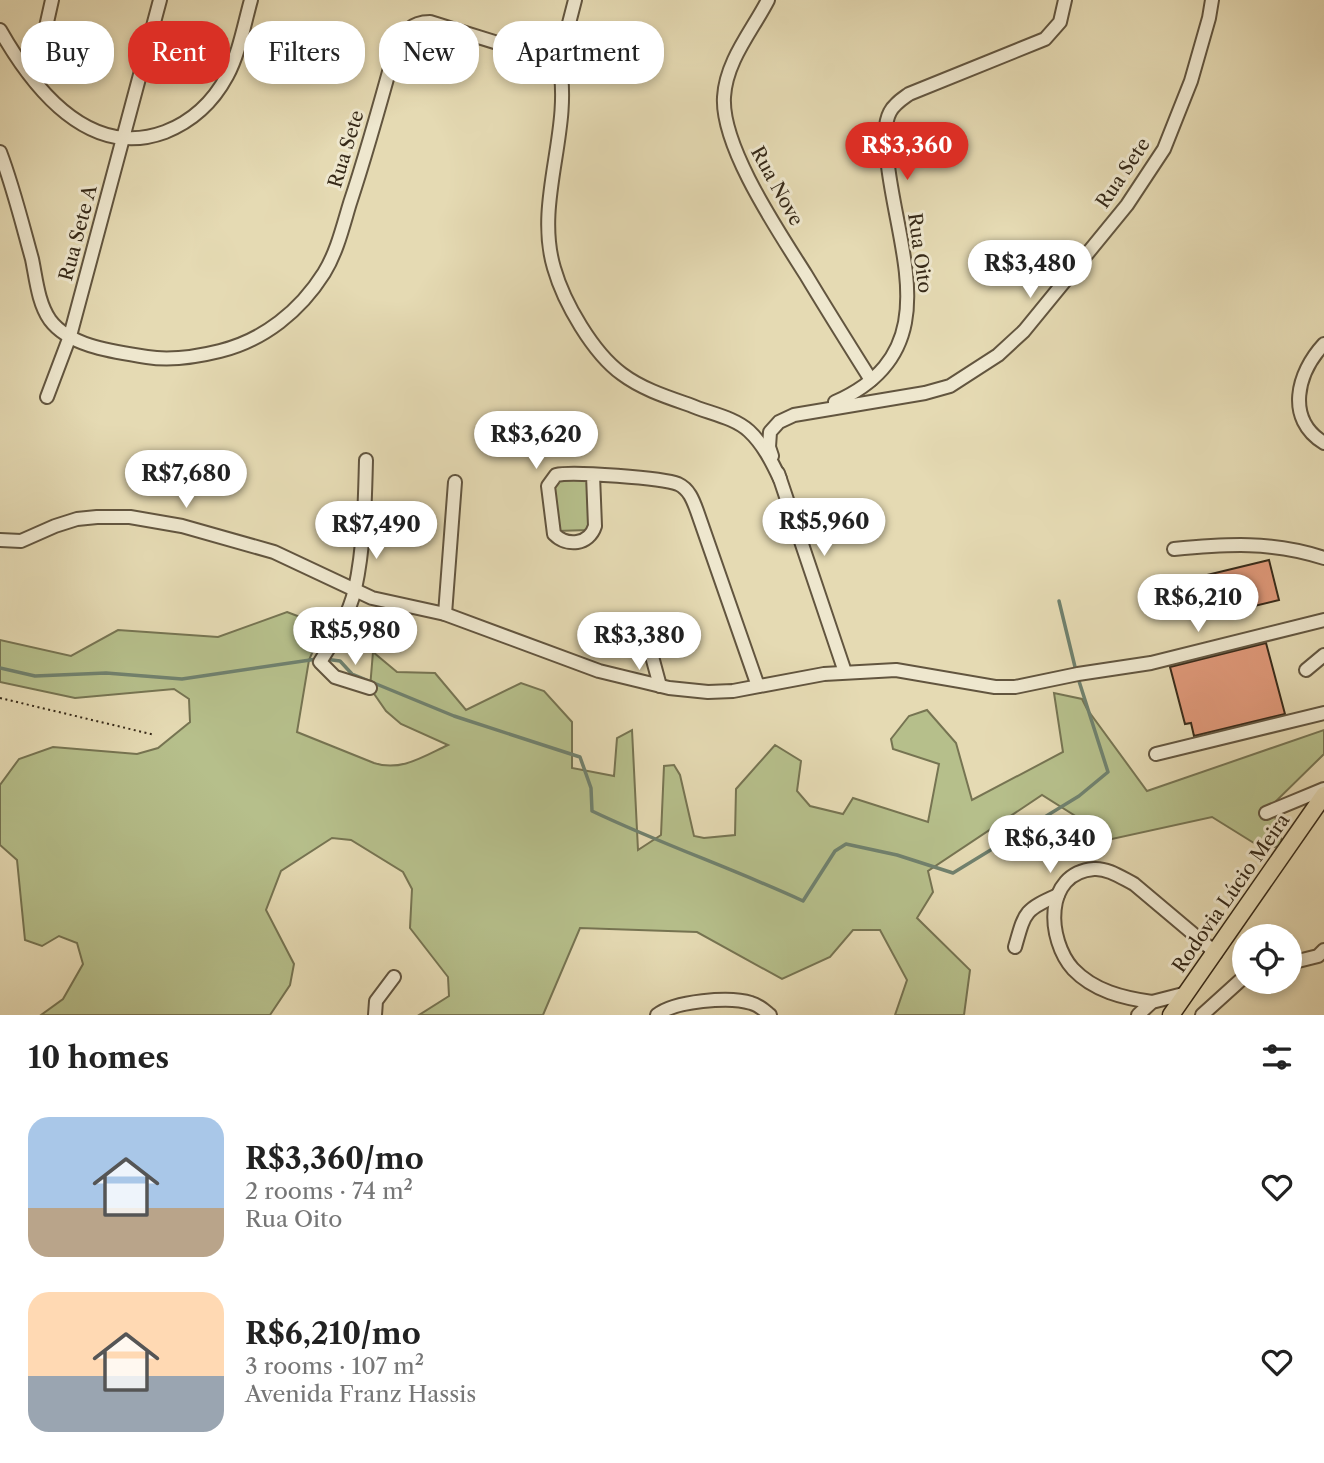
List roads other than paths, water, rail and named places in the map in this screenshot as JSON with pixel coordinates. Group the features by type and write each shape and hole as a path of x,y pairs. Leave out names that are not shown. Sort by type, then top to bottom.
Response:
{"main road":[{"name":"Rodovia Lúcio Meira","path":"1171,1015 1324,795"}],"street":[{"path":"47,21 52,0"},
{"name":"Rua Sete A","path":"47,397 70,336 160,0"},
{"path":"38,84 57,106 78,122 122,139 158,135 182,125 200,112 221,86 229,72 250,0"},
{"path":"570,21 575,0"},
{"name":"Rua Nove","path":"768,0 733,61 727,77 724,113 728,132 772,221 871,380"},
{"name":"Rua Oito","path":"818,410 853,393 871,380 895,351 904,328 908,308 906,263 888,163 886,136 890,112 909,94 1045,39 1060,22 1065,0"},
{"name":"Rua Sete","path":"780,479 769,439 774,427 785,418 925,393 950,386 998,355 1024,331 1127,205 1164,149 1191,80 1212,0"},
{"name":"Rua Sete","path":"0,152 18,207 43,306 52,323 70,336 129,355 175,359 201,356 230,348 266,333 311,289 330,262 364,161 395,50 402,36 416,24 430,22 493,42"},
{"path":"0,30 21,61"},
{"path":"561,84 563,101 548,238 559,283 576,317 606,359 625,376 650,389 733,422 749,431 763,448 780,479 845,671"},
{"path":"1324,344 1310,364 1301,387 1299,408 1304,426 1324,443"},
{"path":"366,460 355,591 330,648 321,660 321,666 335,677 370,688"},
{"path":"593,475 594,530 580,542 561,540 551,528 548,486 550,480 562,473 593,475 669,482 687,491 697,511 758,686"},
{"path":"445,614 455,482"},
{"path":"0,540 26,540 55,526 77,520 130,517 181,526 274,552 383,602 445,614 577,664 660,686 720,693 845,671 896,670 995,687 1015,687 1151,663 1324,620"},
{"path":"1174,549 1238,543 1297,549 1324,558"},
{"path":"650,649 660,686"},
{"path":"1306,670 1324,655"},
{"path":"1156,754 1324,713"},
{"path":"1266,813 1324,789"},
{"path":"1187,993 1152,1002 1125,998 1109,992 1074,969 1055,938 1058,895 1065,883 1074,876 1096,869 1106,871 1134,884 1216,953"},
{"path":"1015,947 1029,910 1058,895"},
{"path":"1302,960 1318,956 1324,950"},
{"path":"375,1015 376,1001 394,978"},
{"path":"1202,1015 1232,988"},
{"path":"657,1015 664,1009 680,1005 719,1000 749,1002 770,1015"},
{"path":"1138,1015 1152,1002"}],"waterway":[{"path":"1059,601 1076,671"},
{"path":"0,668 35,676 106,673 182,679 317,659"},
{"path":"325,659 340,661 352,674 454,716 580,757 591,788 592,811 803,901 835,851 846,844 897,855 953,873 1079,796 1108,772 1078,678"}]}
